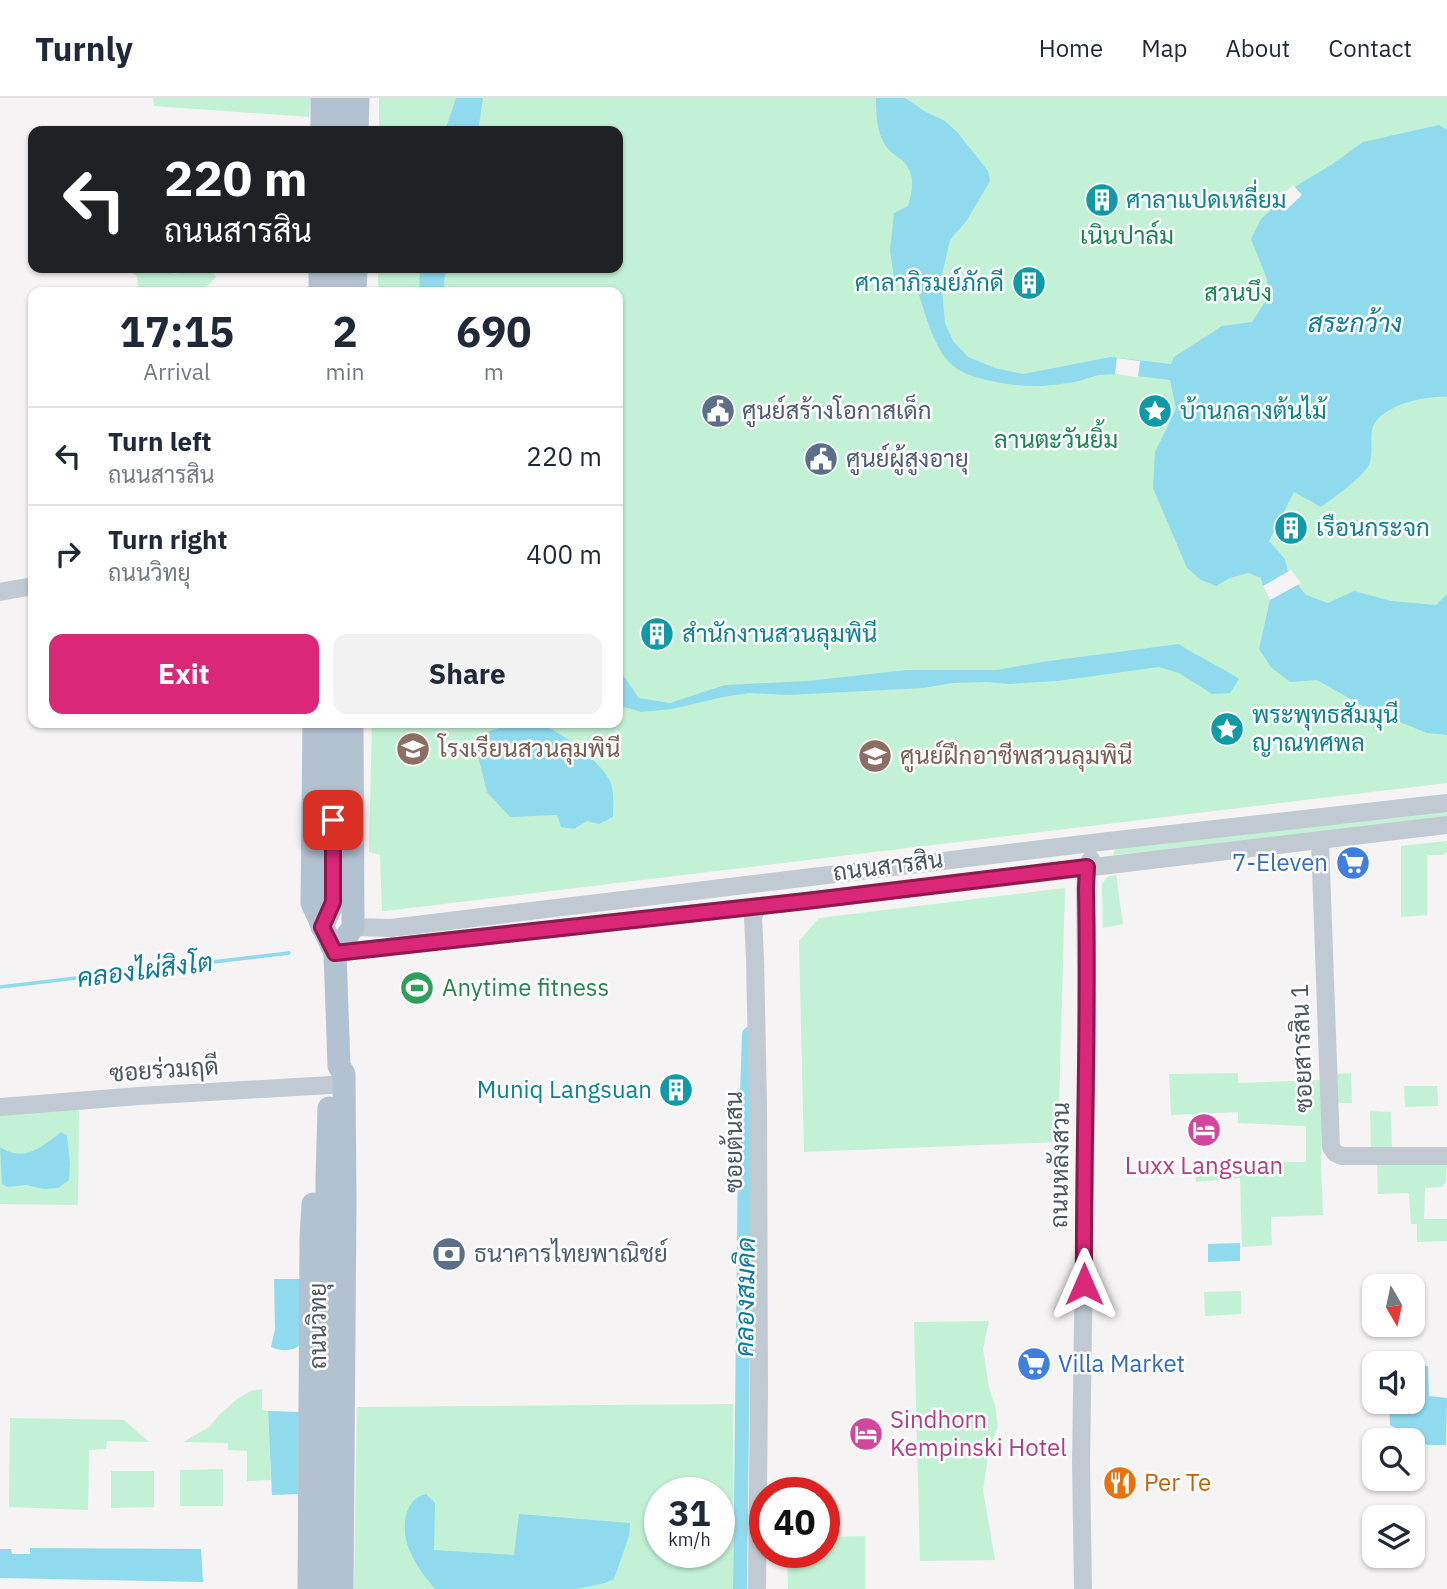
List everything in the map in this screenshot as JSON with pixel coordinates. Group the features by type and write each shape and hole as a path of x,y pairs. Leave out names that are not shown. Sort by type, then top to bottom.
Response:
{"main road":[{"path":"322,98 322,126"},
{"path":"338,126 339,98"},
{"path":"357,126 358,98"},
{"name":"ถนนวิทยุ","path":"314,728 312,903 335,953 335,1075 319,1244 327,1379 325,1589"},
{"path":"322,927 333,902 333,728"},
{"path":"335,953 353,927 352,728"},
{"name":"ถนนวิทยุ","path":"335,1075 344,1074 345,1201 327,1379 326,1550 342,1589"},
{"name":"ถนนวิทยุ","path":"309,1589 326,1550"}],"street":[{"path":"0,592 28,587"},
{"name":"ถนนสารสิน","path":"353,927 391,928 1108,841 1447,803"},
{"name":"ถนนสารสิน","path":"335,953 1447,825"},
{"path":"1087,867 1108,841"},
{"name":"ซอยสารสิน 1","path":"1320,841 1331,1147 1335,1153 1342,1156 1440,1156"},
{"name":"ถนนหลังสวน","path":"1083,1589 1081,1462 1087,867"},
{"name":"ซอยต้นสน","path":"757,1589 760,1391 758,1104 753,917 758,906"},
{"name":"ซอยร่วมฤดี","path":"0,1107 139,1096 335,1075"}],"green space":[{"path":"153,98 310,98 309,117 154,106"},
{"path":"379,98 1447,98 1447,783 382,911 380,855 369,852 372,728 623,728 623,287 378,287 378,273 623,273 623,126 379,126"},
{"path":"132,273 213,273 216,277 206,287 138,287 137,276"},
{"path":"1447,811 1447,820 1113,855 1115,849 1193,838"},
{"path":"1447,841 1447,852 1442,855 1427,855 1427,915 1401,917 1401,846"},
{"path":"1116,875 1123,924 1103,928 1102,884 1107,877"},
{"path":"1065,888 1058,1142 804,1152 799,941 819,918"},
{"path":"1238,1073 1238,1083 1323,1080 1323,1215 1271,1217 1272,1245 1242,1247 1240,1178 1196,1182 1195,1167 1239,1166 1239,1161 1306,1162 1306,1126 1238,1123 1238,1112 1171,1115 1169,1074"},
{"path":"1351,1073 1352,1103 1333,1103 1333,1074"},
{"path":"1404,1086 1437,1086 1438,1106 1405,1107"},
{"path":"79,1109 78,1205 0,1204 0,1115"},
{"path":"1370,1111 1391,1112 1392,1150 1371,1150"},
{"path":"1377,1161 1447,1162 1446,1181 1442,1187 1425,1188 1424,1219 1447,1219 1447,1241 1417,1242 1417,1224 1411,1224 1409,1193 1378,1194"},
{"path":"1241,1291 1241,1314 1205,1316 1204,1292"},
{"path":"989,1321 983,1349 998,1426 989,1450 983,1490 995,1560 920,1561 914,1322"},
{"path":"262,1389 262,1410 268,1411 271,1480 247,1481 247,1451 228,1450 228,1443 183,1442 209,1427 237,1399 251,1391"},
{"path":"733,1404 733,1477 644,1477 644,1568 733,1568 733,1589 354,1589 357,1407"},
{"path":"10,1418 124,1420 149,1442 107,1441 106,1449 89,1450 88,1510 9,1507"},
{"path":"223,1469 223,1506 180,1506 180,1470"},
{"path":"111,1471 154,1471 154,1507 111,1508"},
{"path":"865,1536 865,1589 788,1589 787,1568 840,1568 840,1537"}],"water":[{"path":"456,98 483,98 479,126 447,126"},
{"name":"สระกว้าง","path":"876,98 905,98 945,121 988,171 990,181 967,220 950,240 941,279 945,323 953,341 968,357 995,368 1023,374 1111,357 1171,364 1174,357 1222,326 1252,322 1267,299 1267,279 1251,239 1261,219 1296,186 1363,142 1439,125 1447,130 1447,397 1415,400 1383,414 1372,430 1367,468 1346,489 1321,507 1294,492 1269,541 1285,559 1288,572 1306,595 1328,603 1354,591 1391,601 1436,605 1447,594 1447,735 1427,733 1370,710 1317,680 1290,682 1271,667 1259,649 1270,600 1261,578 1248,573 1230,578 1216,586 1201,580 1187,568 1153,488 1155,452 1176,409 1170,380 1107,374 1054,385 1020,385 973,376 946,359 932,334 917,289 894,278 890,250 894,213 908,206 912,182 906,165 889,150 882,139"},
{"path":"420,273 446,273 445,287 419,287"},
{"path":"1179,644 1239,679 1230,693 1212,694 1179,673 1159,667 1057,681 953,683 923,688 789,695 749,693 672,709 641,712 623,707 623,675 639,698 670,703 725,685 808,681 906,670 996,670"},
{"path":"500,728 550,728 567,739 588,755 609,779 613,817 599,824 587,821 574,829 561,827 557,815 510,817 487,792 479,760 477,740"},
{"path":"61,1132 67,1136 69,1180 58,1188 44,1189 26,1185 7,1187 2,1184 0,1147 17,1154 25,1153 40,1148"},
{"path":"1240,1243 1240,1261 1208,1262 1208,1244"},
{"path":"274,1279 300,1279 300,1345 290,1350 271,1347 275,1329"},
{"path":"1425,1366 1428,1366 1429,1396 1447,1398 1446,1445 1425,1444 1425,1428 1396,1428 1390,1425 1390,1414 1425,1414"},
{"path":"268,1411 299,1412 298,1494 272,1495"},
{"path":"426,1494 435,1503 434,1550 514,1555 519,1514 630,1523 629,1536 614,1579 605,1583 576,1589 435,1589 415,1562 405,1535 408,1509 418,1497"},
{"path":"30,1548 201,1549 203,1582 0,1578 0,1549 11,1549 12,1554 30,1554"}],"pier":[{"path":"1293,185 1302,195 1286,210 1277,200"},
{"path":"1117,358 1140,361 1138,377 1115,374"},
{"path":"1291,570 1301,583 1270,600 1263,586"}],"waterway":[{"name":"คลองไผ่สิงโต","path":"0,987 289,953"},
{"name":"คลองสมคิด","path":"740,1589 749,1034"}],"place":[{"name":"ศาลาแปดเหลี่ยม","path":"1102,200"},
{"name":"ศาลาภิรมย์ภักดี","path":"1029,283"},
{"name":"ศูนย์สร้างโอกาสเด็ก","path":"718,411"},
{"name":"บ้านกลางต้นไม้","path":"1155,411"},
{"name":"ศูนย์ผู้สูงอายุ","path":"821,459"},
{"name":"เรือนกระจก","path":"1291,528"},
{"name":"สำนักงานสวนลุมพินี","path":"657,634"},
{"name":"พระพุทธสัมมุนี ญาณทศพล","path":"1227,729"},
{"name":"โรงเรียนสวนลุมพินี","path":"413,749"},
{"name":"ศูนย์ฝึกอาชีพสวนลุมพินี","path":"875,756"},
{"name":"7-Eleven","path":"1353,863"},
{"name":"Anytime fitness","path":"417,988"},
{"name":"Muniq Langsuan","path":"676,1090"},
{"name":"Luxx Langsuan","path":"1204,1130"},
{"name":"ธนาคารไทยพาณิชย์","path":"449,1254"},
{"name":"Villa Market","path":"1034,1364"},
{"name":"Sindhorn Kempinski Hotel","path":"866,1434"},
{"name":"Per Te","path":"1120,1483"}],"route":[{"path":"333,820 333,902 322,927 335,953 1087,867 1084,1284"}],"park label":[{"name":"เนินปาล์ม","path":"1127,236"},
{"name":"สวนบึง","path":"1238,293"},
{"name":"ลานตะวันยิ้ม","path":"1056,440"}]}
